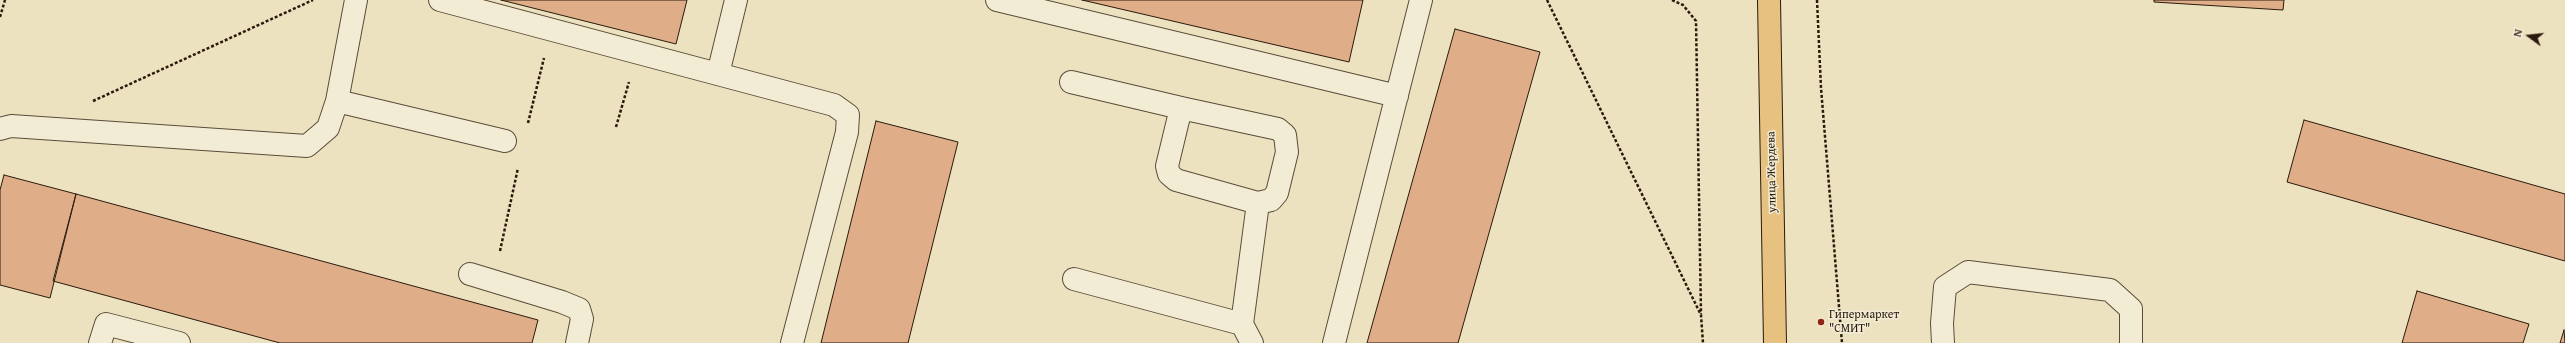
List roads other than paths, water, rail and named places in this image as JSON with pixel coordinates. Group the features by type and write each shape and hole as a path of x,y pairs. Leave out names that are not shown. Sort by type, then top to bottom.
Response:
{"main road":[{"name":"улица Жердева","path":"1769,0 1775,343"}],"lane":[{"path":"0,129 11,126 307,146 328,128 337,101 356,0"},
{"path":"440,0 834,105 848,114 847,132 792,343"},
{"path":"718,74 736,0"},
{"path":"998,0 1397,96"},
{"path":"1334,343 1421,0"},
{"path":"1071,82 1278,129 1284,135 1287,152 1277,193 1271,200 1258,203 1176,180 1169,174 1167,166 1181,108"},
{"path":"337,101 514,143"},
{"path":"1074,279 1247,334 1258,203"},
{"path":"1943,343 1942,323 1945,287 1968,272 2110,290 2131,309 2131,343"},
{"path":"470,274 562,302 579,309 582,320 577,343"},
{"path":"100,343 106,324 179,343"}],"place":[{"name":"Гипермаркет \"СМИТ\"","path":"1821,322"}]}
